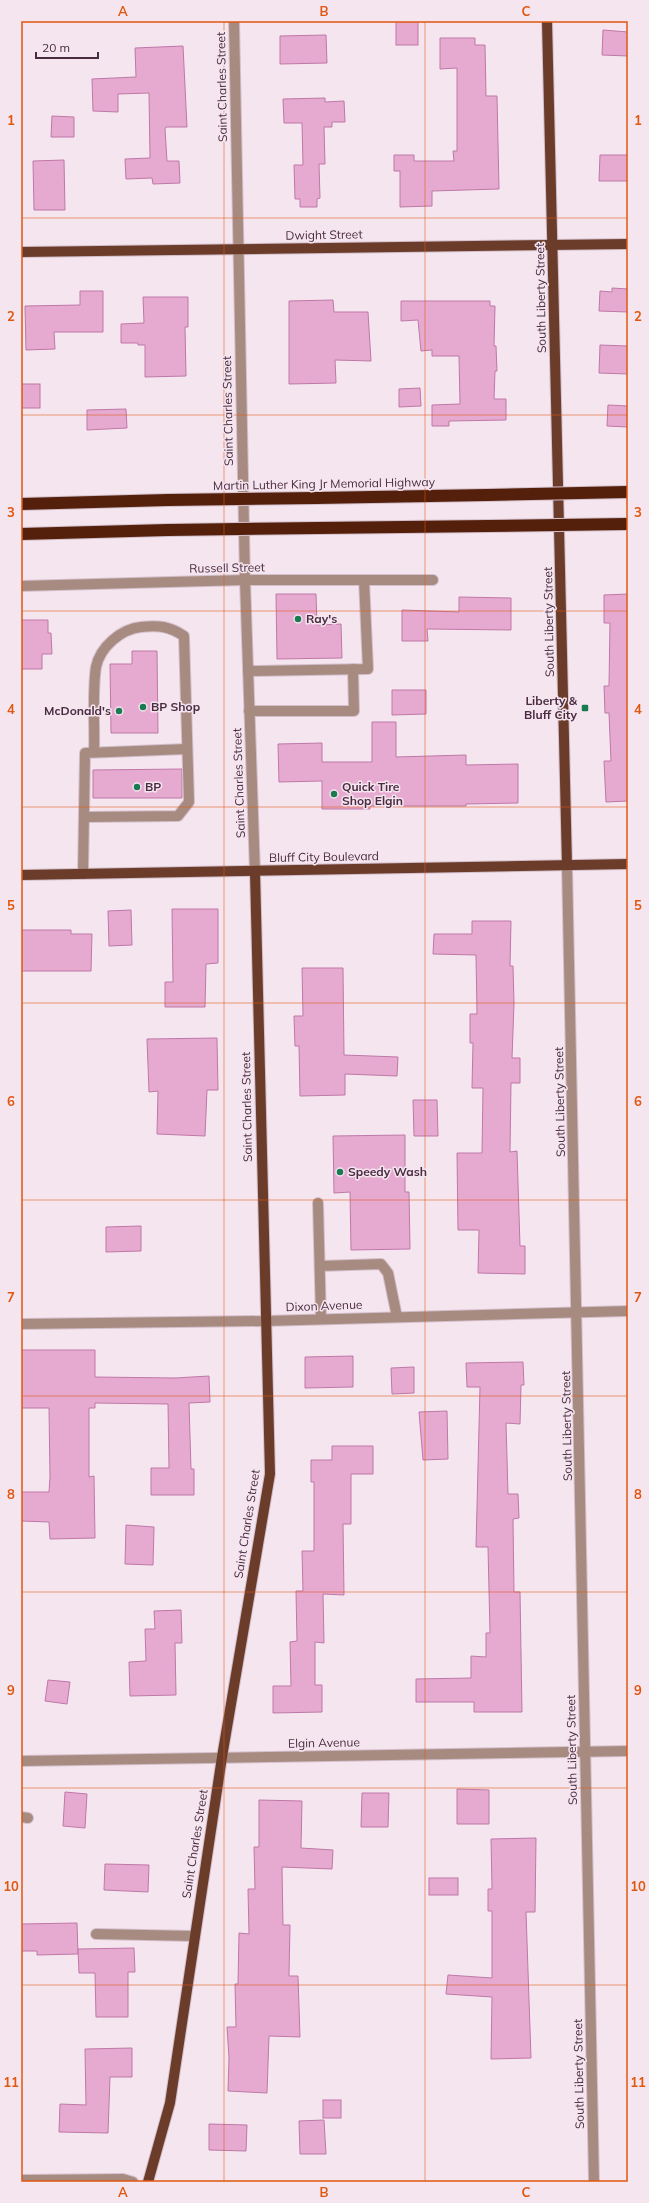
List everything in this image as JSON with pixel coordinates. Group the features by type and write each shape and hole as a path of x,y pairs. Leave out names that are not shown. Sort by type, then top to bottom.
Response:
{"highway":[{"name":"Martin Luther King Jr Memorial Highway","path":"21,504 627,492"},
{"path":"21,534 168,530 627,524"}],"main road":[{"name":"South Liberty Street","path":"548,21 567,865"},
{"name":"Dwight Street","path":"21,252 628,244"},
{"name":"Bluff City Boulevard","path":"21,875 255,872 628,864"},
{"name":"Saint Charles Street","path":"148,2182 170,2103 222,1757 270,1474 255,872"}],"street":[{"name":"Saint Charles Street","path":"234,21 245,580 255,872"},
{"name":"Russell Street","path":"21,586 245,580 433,580"},
{"path":"248,671 368,669 364,580"},
{"path":"84,818 178,816 190,802 184,636 172,628 158,625 131,628 110,640 96,666 94,752"},
{"path":"249,711 354,711 353,669"},
{"path":"83,874 85,753 187,749"},
{"name":"South Liberty Street","path":"567,865 578,1312 594,2182"},
{"path":"318,1203 321,1319"},
{"path":"320,1266 381,1264 388,1273 396,1317"},
{"name":"Dixon Avenue","path":"21,1324 266,1321 628,1311"},
{"name":"Elgin Avenue","path":"21,1761 628,1751"},
{"path":"96,1934 194,1936"},
{"path":"21,2180 122,2179 133,2182"}],"building":[{"path":"396,21 418,21 418,45 396,45"},
{"path":"603,30 628,32 628,56 602,55"},
{"path":"326,35 327,63 280,64 280,36"},
{"path":"440,38 475,38 475,45 485,45 486,96 497,96 499,189 432,191 432,206 400,207 400,171 394,171 394,155 414,155 414,161 454,161 453,151 457,151 457,68 440,69"},
{"path":"183,46 187,127 166,127 165,129 167,161 179,161 180,183 153,184 152,178 126,179 125,159 150,158 149,93 118,94 118,112 93,111 92,79 136,77 135,48"},
{"path":"325,98 325,102 344,101 345,122 332,122 332,127 324,127 325,164 319,164 320,198 317,199 317,207 300,207 300,199 295,199 294,165 303,165 302,123 284,123 283,99"},
{"path":"52,116 74,117 74,137 51,137"},
{"path":"600,155 628,155 628,181 599,181"},
{"path":"64,160 65,210 34,210 33,161"},
{"path":"612,288 628,289 628,312 599,311 600,291 612,292"},
{"path":"80,291 103,291 103,332 54,332 55,349 26,350 25,306 80,305"},
{"path":"143,297 188,297 188,327 185,327 186,376 145,377 145,345 138,345 138,343 121,343 121,324 144,323"},
{"path":"333,300 334,312 368,312 371,361 335,360 336,383 289,384 289,301"},
{"path":"401,301 490,301 490,306 495,306 494,346 496,346 497,371 495,371 494,399 506,399 506,420 449,421 449,426 432,426 432,405 460,404 459,356 432,356 432,350 421,351 418,320 401,321"},
{"path":"600,345 628,346 628,374 599,373"},
{"path":"21,384 40,384 40,408 21,408"},
{"path":"420,388 421,406 399,407 399,389"},
{"path":"608,405 628,406 628,427 607,426"},
{"path":"126,409 127,428 87,430 87,410"},
{"path":"276,594 316,594 317,625 341,624 342,658 277,659"},
{"path":"628,594 628,801 606,802 604,761 611,761 609,713 605,713 604,686 609,686 610,623 604,623 604,595"},
{"path":"459,597 511,598 511,630 427,629 428,641 402,641 402,610 459,612"},
{"path":"21,620 48,620 48,633 51,633 52,654 42,654 42,669 21,669"},
{"path":"132,651 157,651 158,733 111,733 110,664 132,664"},
{"path":"392,690 426,690 426,714 392,715"},
{"path":"372,722 396,722 396,757 466,755 466,765 518,764 518,803 466,804 466,806 370,806 370,809 322,809 322,781 279,782 278,744 322,743 322,762 372,762"},
{"path":"182,769 182,798 93,798 93,770"},
{"path":"172,909 218,909 218,963 206,964 205,1007 165,1007 165,982 173,982"},
{"path":"131,910 132,945 109,946 108,911"},
{"path":"472,921 511,921 510,966 513,966 514,1003 512,1058 520,1058 520,1083 511,1083 510,1152 517,1151 520,1246 525,1246 525,1274 478,1273 479,1230 458,1230 457,1153 482,1153 483,1088 472,1088 473,1043 470,1043 470,1014 477,1014 476,955 433,954 434,934 472,934"},
{"path":"21,930 71,930 71,934 92,934 91,971 21,971"},
{"path":"302,968 343,968 344,1055 398,1057 397,1076 345,1074 345,1095 300,1096 299,1046 295,1046 294,1016 303,1016"},
{"path":"217,1038 218,1090 207,1090 205,1136 157,1134 158,1091 149,1092 147,1039"},
{"path":"413,1100 437,1100 438,1136 414,1136"},
{"path":"405,1135 405,1192 409,1192 410,1249 351,1250 350,1192 334,1193 333,1136"},
{"path":"141,1226 141,1251 106,1252 106,1227"},
{"path":"21,1350 95,1350 95,1377 175,1378 209,1376 210,1402 189,1403 191,1469 194,1469 194,1495 151,1495 151,1468 169,1468 168,1404 95,1403 95,1408 89,1408 89,1477 94,1476 95,1538 50,1539 49,1522 21,1521 21,1492 49,1492 50,1477 49,1408 21,1408"},
{"path":"353,1356 353,1387 305,1388 305,1357"},
{"path":"523,1362 524,1385 521,1385 520,1424 506,1423 508,1494 518,1494 519,1518 513,1519 514,1592 520,1592 522,1712 474,1712 474,1702 416,1702 416,1679 471,1678 471,1656 486,1657 486,1633 490,1633 488,1547 476,1547 480,1387 467,1387 466,1363"},
{"path":"414,1367 414,1393 392,1394 391,1368"},
{"path":"447,1411 448,1459 423,1460 419,1412"},
{"path":"332,1446 373,1446 373,1474 351,1474 351,1524 343,1524 344,1595 323,1594 324,1643 315,1642 315,1685 322,1685 322,1712 273,1713 273,1686 291,1686 290,1642 297,1641 296,1591 303,1591 302,1551 314,1551 314,1482 311,1482 311,1460 332,1460"},
{"path":"126,1525 154,1527 153,1565 125,1564"},
{"path":"181,1610 182,1643 175,1643 176,1695 130,1696 129,1662 146,1661 145,1629 155,1629 154,1611"},
{"path":"48,1680 70,1682 67,1704 45,1701"},
{"path":"457,1789 489,1790 489,1824 457,1824"},
{"path":"65,1792 87,1794 85,1828 63,1826"},
{"path":"362,1793 389,1793 388,1827 361,1827"},
{"path":"259,1800 302,1801 301,1848 333,1850 332,1869 282,1867 283,1925 290,1925 289,1976 298,1976 300,2037 269,2036 267,2093 228,2091 229,2058 227,2027 236,2027 235,1984 238,1984 239,1933 249,1934 248,1889 255,1889 254,1847 259,1847"},
{"path":"536,1838 535,1912 526,1912 531,2058 491,2059 492,1997 446,1994 448,1975 492,1978 492,1911 488,1911 488,1889 492,1889 491,1839"},
{"path":"105,1864 149,1865 148,1892 104,1890"},
{"path":"429,1878 458,1878 458,1895 429,1895"},
{"path":"77,1923 78,1954 37,1955 37,1951 21,1951 21,1924"},
{"path":"134,1948 135,1972 128,1972 128,2017 96,2017 95,1973 79,1973 78,1949"},
{"path":"132,2048 132,2077 110,2077 108,2133 59,2132 60,2104 86,2105 85,2049"},
{"path":"323,2100 341,2100 341,2118 323,2118"},
{"path":"324,2120 326,2154 300,2154 299,2121"},
{"path":"209,2124 247,2125 246,2151 209,2150"}],"place":[{"name":"Ray's","path":"298,619"},
{"name":"BP Shop","path":"143,707"},
{"name":"Liberty & Bluff City","path":"585,708"},
{"name":"McDonald's","path":"119,711"},
{"name":"BP","path":"137,787"},
{"name":"Quick Tire Shop Elgin","path":"334,794"},
{"name":"Speedy Wash","path":"340,1172"}]}
